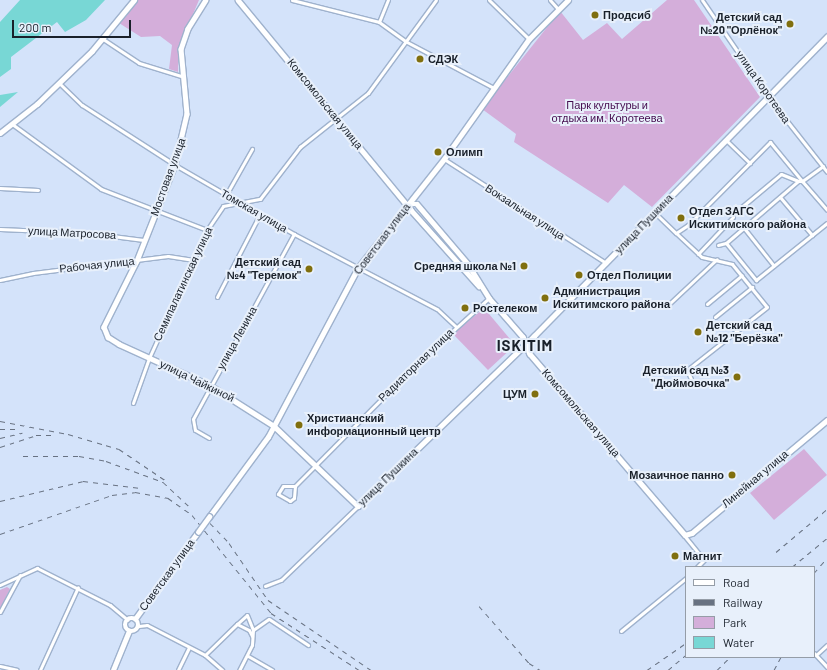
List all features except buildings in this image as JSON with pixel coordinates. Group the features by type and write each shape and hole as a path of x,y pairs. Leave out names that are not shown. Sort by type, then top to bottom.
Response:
{"main road":[{"path":"0,133 59,83 103,39 134,0"},
{"name":"Мостовая улица","path":"104,327 136,261 174,165 187,114 181,76 184,38 206,0"},
{"name":"Комсомольская улица","path":"237,0 337,117 460,269 484,290"},
{"name":"Советская улица","path":"135,619 274,426 358,268 444,159 492,88 529,39 568,0"},
{"name":"улица Пушкина","path":"358,506 526,344 827,38"},
{"name":"Комсомольская улица","path":"408,204 417,204 468,264 489,298 526,344 530,354 682,533"},
{"name":"улица Чайкиной","path":"104,327 108,337 149,358 211,386 274,426 358,506"},
{"name":"Линейная улица","path":"682,533 692,533 827,420"},
{"path":"113,670 130,631 139,626 135,619 128,620 125,626 130,631"}],"street":[{"path":"292,0 379,22 405,41 492,88"},
{"path":"379,22 388,0"},
{"name":"Семипалатинская улица","path":"133,403 149,358 207,230 223,206 260,199 291,157 337,117 368,93 436,0"},
{"path":"489,0 529,39"},
{"path":"550,0 558,9"},
{"name":"улица Коротеева","path":"702,0 769,96 827,172"},
{"path":"103,39 139,63 181,76"},
{"name":"Томская улица","path":"59,83 82,105 174,165 294,234 438,309 456,327"},
{"path":"12,124 101,189 207,230"},
{"path":"727,140 750,163"},
{"path":"676,232 688,225 770,142 827,210"},
{"path":"226,195 252,149"},
{"name":"Вокзальная улица","path":"444,159 606,263"},
{"path":"802,182 822,166"},
{"path":"738,210 781,174 802,182"},
{"path":"718,245 726,243 798,181"},
{"path":"0,188 38,190"},
{"path":"780,197 812,234"},
{"path":"655,213 698,254 732,264 767,307 686,370 690,379"},
{"path":"217,296 260,214"},
{"path":"698,254 733,217"},
{"path":"726,243 756,280 827,223"},
{"path":"744,228 774,266"},
{"name":"улица Матросова","path":"0,229 89,233 144,240"},
{"name":"улица Ленина","path":"209,438 195,430 193,419 294,234"},
{"name":"Рабочая улица","path":"0,280 33,273 168,256 194,260"},
{"path":"670,303 717,259"},
{"path":"707,304 742,275"},
{"path":"715,317 752,287"},
{"name":"Радиаторная улица","path":"295,486 283,486 278,494 290,501 294,498 295,486 315,465 456,327 489,298"},
{"name":"улица Пушкина","path":"264,586 281,580 358,506"},
{"path":"682,533 704,560 698,566"},
{"path":"0,585 37,568 78,587 128,620"},
{"path":"0,612 20,575"},
{"path":"621,630 685,579"},
{"path":"40,670 78,587"},
{"path":"205,655 247,615 253,630 253,638 248,656 239,670"},
{"path":"253,630 269,619 308,645"},
{"path":"237,624 249,630 253,638"},
{"path":"139,626 147,626 205,655 222,670"},
{"path":"827,645 815,654 827,667"},
{"path":"178,670 189,647"},
{"path":"248,656 272,670"},
{"path":"0,666 17,670"}],"green space":[{"path":"138,0 199,0 179,47 178,72 169,69 172,45 160,36 141,37 119,23"},
{"name":"Парк культуры и отдыха им. Коротеева","path":"667,0 694,0 760,97 652,207 624,185 608,203 514,142 516,134 482,109 560,11 583,40 607,23 622,39"},
{"path":"484,308 515,345 488,370 453,334"},
{"path":"804,449 827,475 774,520 750,493"},
{"path":"7,587 10,589 0,609 0,590"}],"water":[{"path":"20,0 105,0 86,20 65,32 57,22 11,57 11,69 0,77 0,22"},
{"path":"18,92 0,107 0,95"}],"railway":[{"path":"0,421 68,434 119,449 168,482"},
{"path":"0,429 15,429"},
{"path":"0,438 22,433"},
{"path":"0,447 36,435 56,435"},
{"path":"23,456 79,456 106,461 163,482 189,506"},
{"path":"0,501 83,481 141,488"},
{"path":"0,534 112,495 135,492 168,498 192,515 271,613 359,670"},
{"path":"776,552 827,509"},
{"path":"210,523 229,543 268,600 371,670"},
{"path":"793,566 827,538"},
{"path":"815,572 827,558"},
{"path":"479,606 529,663 540,670"},
{"path":"647,670 685,644"},
{"path":"668,670 685,656"},
{"path":"717,670 729,658"},
{"path":"774,670 780,658"}],"place":[{"name":"Продсиб","path":"595,15"},
{"name":"Детский сад №20 \"Орлёнок\"","path":"790,24"},
{"name":"СДЭК","path":"420,59"},
{"name":"Олимп","path":"438,152"},
{"name":"Отдел ЗАГС Искитимского района","path":"681,218"},
{"name":"Средняя школа №1","path":"524,266"},
{"name":"Детский сад №4 \"Теремок\"","path":"309,269"},
{"name":"Отдел Полиции","path":"579,275"},
{"name":"Администрация Искитимского района","path":"545,298"},
{"name":"Ростелеком","path":"465,308"},
{"name":"Детский сад №12 \"Берёзка\"","path":"698,332"},
{"name":"Детский сад №3 \"Дюймовочка\"","path":"737,377"},
{"name":"ЦУМ","path":"535,394"},
{"name":"Христианский информационный центр","path":"299,425"},
{"name":"Мозаичное панно","path":"732,475"},
{"name":"Магнит","path":"675,556"}],"district":[{"name":"ISKITIM","path":"525,346"}]}
